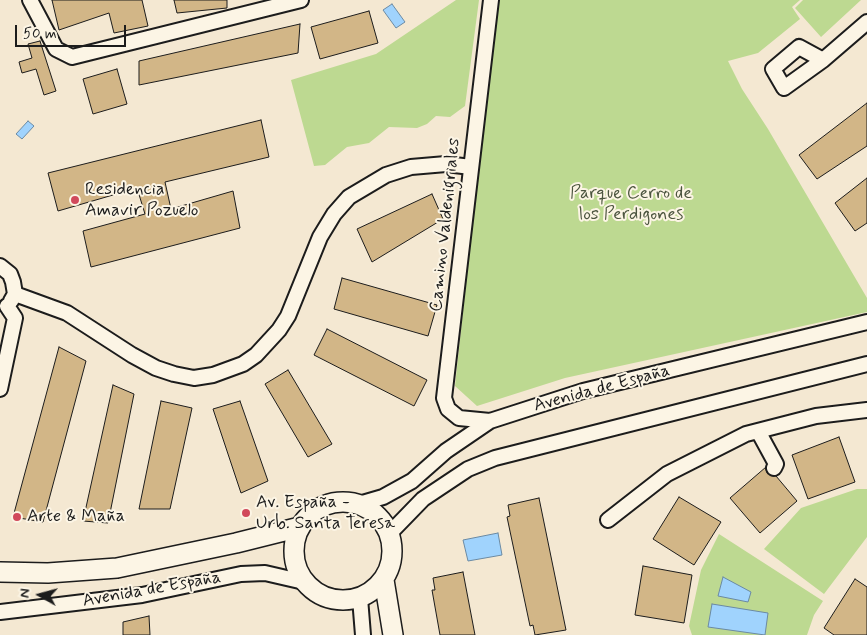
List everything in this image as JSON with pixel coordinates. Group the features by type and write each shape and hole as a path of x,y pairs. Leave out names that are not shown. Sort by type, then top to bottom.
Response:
{"main road":[{"path":"384,580 360,598 339,601 319,595 304,582 295,564 294,545 300,527 311,513 326,505 342,501 359,504 378,515 390,533 392,557 384,580 393,635"},
{"name":"Avenida de España","path":"0,572 48,573 117,568 236,543 300,527"}],"street":[{"path":"30,0 56,49 72,57 271,4 301,0"},
{"name":"Camino Valdenigriales","path":"490,421 459,418 448,409 444,398 491,0"},
{"path":"823,60 867,22"},
{"path":"15,294 68,314 156,368 194,378 213,375 243,364 256,355 278,330 288,316 320,237 334,214 349,197 386,176 411,167 446,164 471,167"},
{"path":"0,266 10,274 15,294"},
{"path":"0,389 15,318 4,309 15,294"},
{"name":"Avenida de España","path":"359,504 383,497 412,481 446,451 490,421 583,391 867,322"},
{"path":"390,533 423,499 468,469 495,458 867,364"},
{"path":"608,520 667,474 746,434 816,416 867,410"},
{"path":"758,431 776,464 774,468"},
{"name":"Avenida de España","path":"0,612 142,595 242,574 264,573 304,582"},
{"path":"360,598 363,635"}],"green space":[{"path":"456,0 479,0 465,106 450,117 436,116 427,124 417,128 389,127 369,143 347,147 325,165 314,166 291,80 376,54"},
{"name":"Parque Cerro de los Perdigones","path":"496,0 800,0 792,7 800,19 758,53 728,61 742,89 768,129 867,298 867,312 565,378 477,406 455,386"},
{"path":"803,0 861,0 821,37 795,8"},
{"path":"857,489 867,489 867,537 824,594 764,549 801,508"},
{"path":"719,534 823,601 814,615 807,635 692,635 689,626 701,570"}],"water":[{"path":"392,4 405,22 396,28 383,10"},
{"path":"28,121 34,126 22,139 16,134"},
{"path":"498,533 502,555 468,561 463,540"},
{"path":"723,577 751,592 748,602 718,596"},
{"path":"712,604 768,613 765,635 708,627"}],"building":[{"path":"52,0 142,0 148,26 114,33 109,13 59,30"},
{"path":"174,0 227,0 227,8 177,13"},
{"path":"369,11 378,43 320,59 311,27"},
{"path":"300,24 298,53 139,85 139,61"},
{"path":"40,41 56,91 44,95 36,69 22,73 19,62 32,58 28,44"},
{"path":"117,69 127,104 93,114 83,79"},
{"path":"867,103 867,146 817,179 799,155"},
{"name":"Residencia Amavir Pozuelo","path":"261,120 269,157 165,182 171,209 233,191 240,228 91,267 83,231 145,214 137,188 58,211 48,173"},
{"path":"867,178 867,223 855,231 835,203"},
{"path":"432,194 443,219 372,262 357,229"},
{"path":"342,278 437,305 428,336 334,309"},
{"path":"327,329 427,380 414,406 314,355"},
{"path":"59,347 86,361 43,522 13,517"},
{"path":"288,370 332,444 308,457 265,384"},
{"path":"113,385 134,394 108,523 83,521"},
{"path":"161,401 192,408 170,509 139,509"},
{"path":"240,401 268,481 241,493 213,409"},
{"path":"839,437 855,482 808,499 792,455"},
{"path":"766,467 767,473 776,476 797,501 760,533 730,498"},
{"path":"679,497 721,522 694,565 653,539"},
{"path":"539,498 566,630 535,635 533,625 530,626 507,517 510,516 508,505"},
{"path":"643,566 692,575 684,623 635,615"},
{"path":"463,572 475,635 440,635 432,590 435,590 433,578"},
{"path":"855,579 867,587 867,635 834,635 824,628"},
{"path":"149,616 150,635 123,635 123,622"}],"place":[{"name":"Residencia Amavir Pozuelo","path":"75,200"},
{"name":"Av. España - Urb. Santa Teresa","path":"246,513"},
{"name":"Arte & Maña","path":"17,517"}]}
